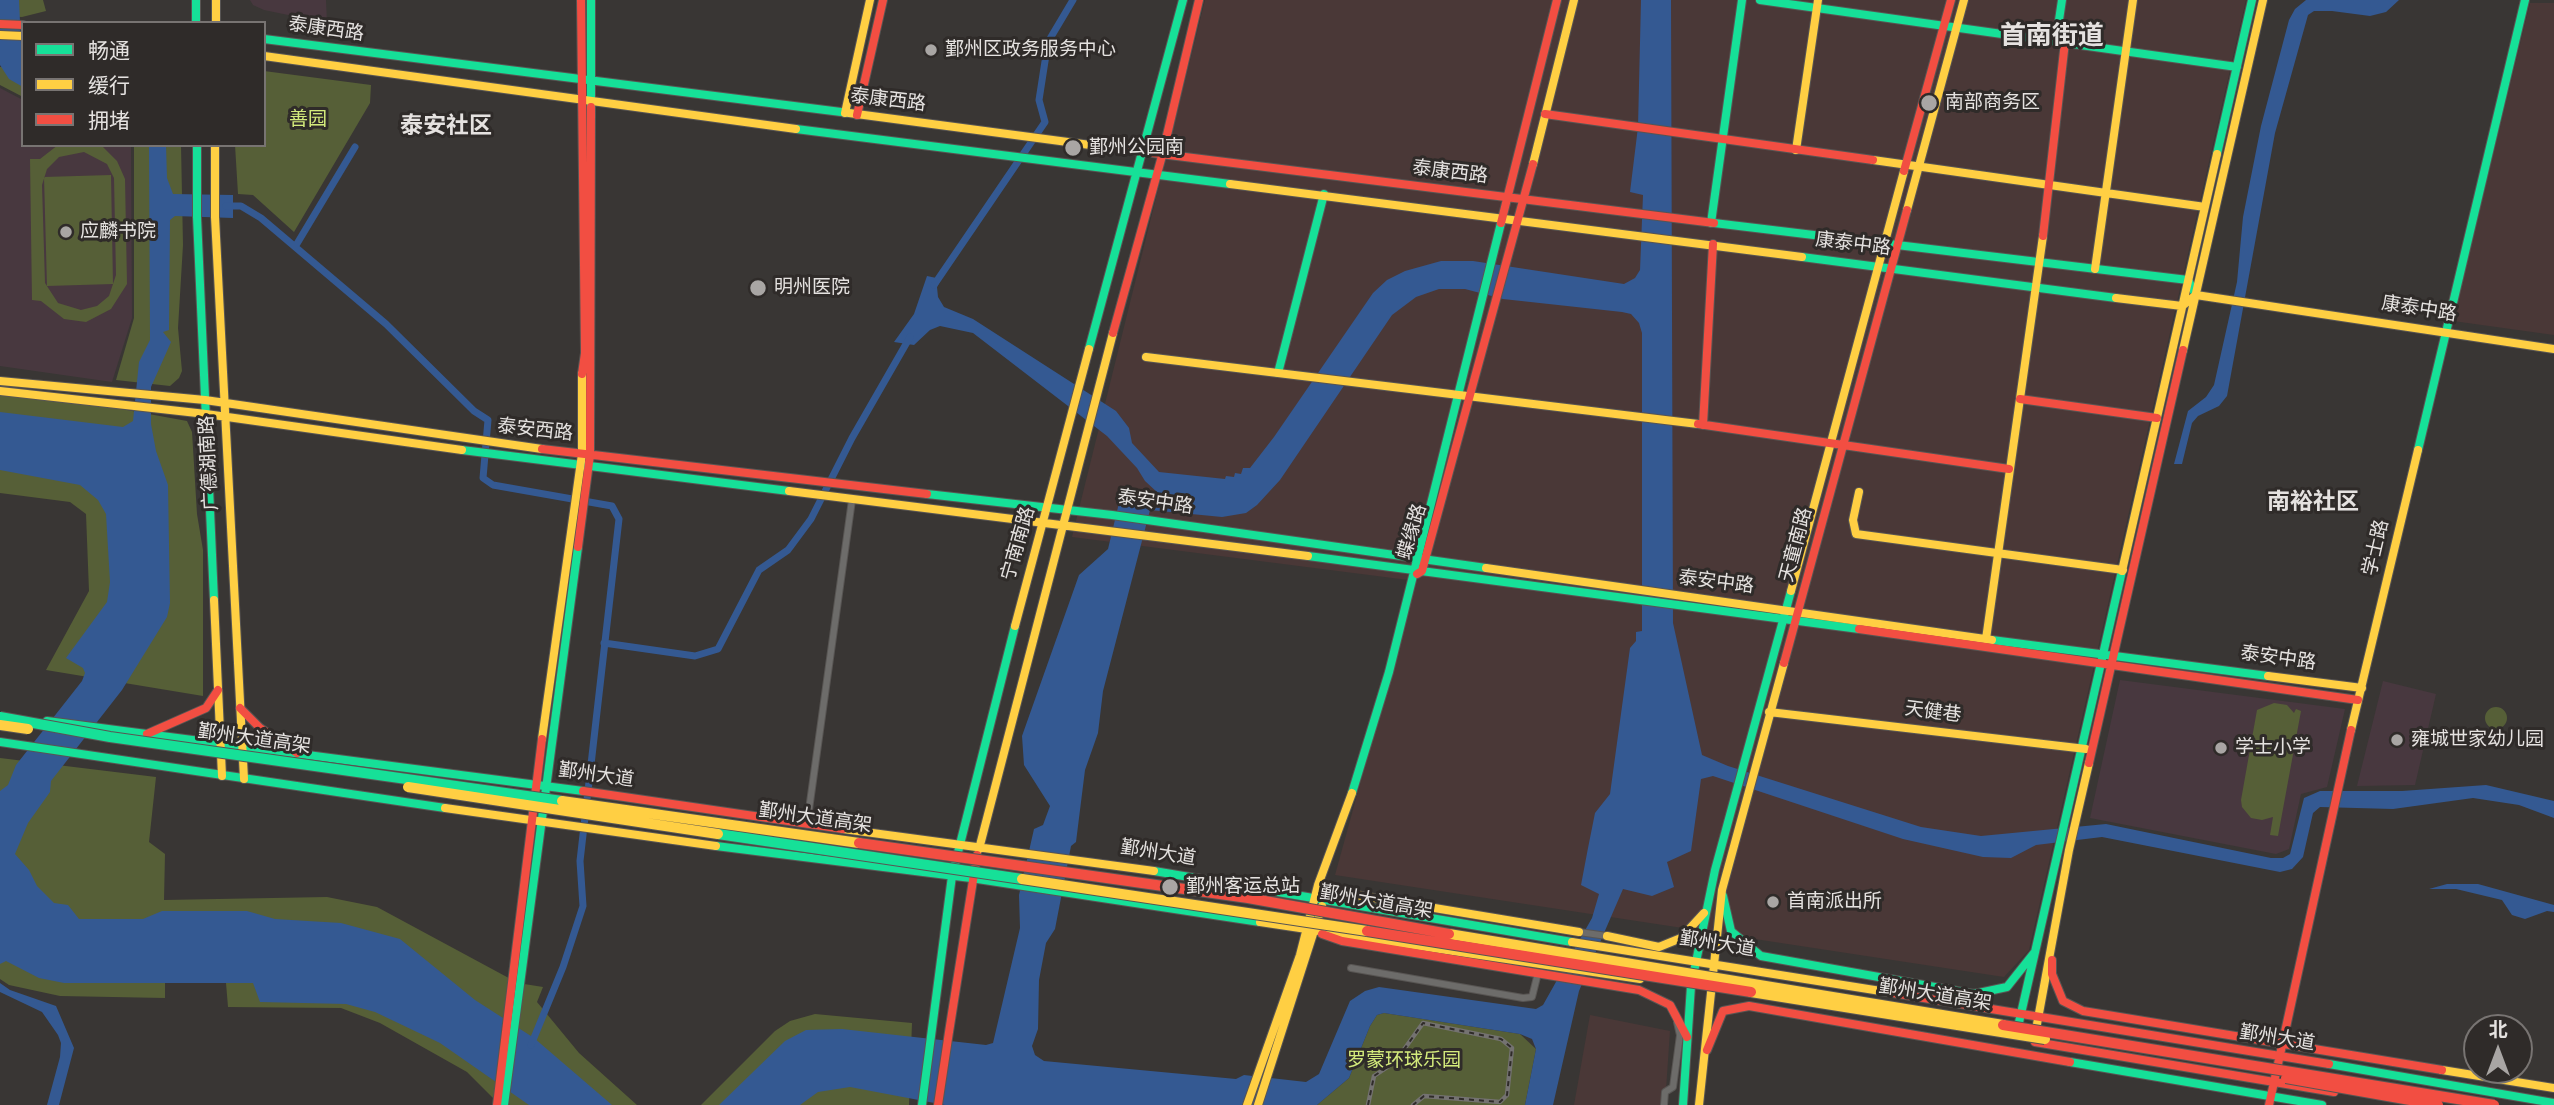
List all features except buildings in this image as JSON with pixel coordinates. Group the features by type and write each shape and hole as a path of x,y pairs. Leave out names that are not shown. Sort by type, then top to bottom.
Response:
{"main road":[{"path":"196,0 196,21"},
{"path":"216,0 216,21"},
{"path":"541,786 586,454 586,82 582,0"},
{"path":"586,82 591,0"},
{"path":"851,114 870,0"},
{"path":"851,114 883,0"},
{"name":"宁南南路","path":"922,1105 951,876 1183,0"},
{"name":"蝶缘路","path":"1417,567 1456,395 1557,0"},
{"name":"蝶缘路","path":"1417,567 1519,219 1574,0"},
{"path":"1711,223 1742,0"},
{"path":"1760,0 1817,4 2236,67"},
{"name":"天童南路","path":"1699,1105 1722,890 1896,245 1911,168 1951,0"},
{"name":"天童南路","path":"1683,1105 1691,986 1714,870 1883,243 1911,168 1964,0"},
{"path":"1986,639 2040,262 2049,186 2062,0"},
{"path":"2095,269 2133,0"},
{"path":"2109,654 2123,570 2252,0"},
{"path":"2015,1039 2196,295 2263,0"},
{"name":"学士路","path":"2270,1101 2358,700 2525,0"},
{"name":"宁南南路","path":"938,1105 971,878 1087,428 1162,156 1198,2"},
{"path":"1796,150 1817,4"},
{"path":"0,24 21,24"},
{"path":"0,35 21,36"},
{"name":"泰康西路","path":"266,39 586,82 1018,134 1162,156 1507,197"},
{"name":"泰康西路","path":"266,56 586,102 1502,217"},
{"path":"1545,114 1911,168 2204,207"},
{"name":"广德湖南路","path":"197,147 197,217 222,776"},
{"name":"广德湖南路","path":"215,147 215,217 244,779"},
{"path":"1278,373 1324,194"},
{"name":"康泰中路","path":"1507,197 2188,280"},
{"name":"康泰中路","path":"1502,217 2182,306"},
{"path":"1703,425 1713,244"},
{"path":"2188,280 2196,295"},
{"path":"2182,306 2196,295"},
{"name":"康泰中路","path":"2196,295 2554,349"},
{"path":"1146,357 1634,416 2009,469"},
{"name":"泰安西路","path":"0,381 205,400 471,447"},
{"name":"泰安西路","path":"0,391 496,450 584,467 1063,525"},
{"path":"2020,399 2157,418"},
{"name":"泰安西路","path":"496,450 586,454 1067,509"},
{"path":"497,1105 586,486 584,467"},
{"path":"1859,492 1853,520 1856,534 2123,570"},
{"name":"泰安中路","path":"1067,509 1153,521 1417,567"},
{"name":"泰安中路","path":"1063,525 1784,613 2106,666 2358,700"},
{"path":"1258,1105 1322,896 1323,876 1389,672 1417,567"},
{"name":"泰安中路","path":"1797,615 2362,688"},
{"path":"146,734 206,708 218,690"},
{"path":"240,708 260,728 300,755"},
{"name":"天健巷","path":"1769,712 2087,749"},
{"name":"鄞州大道","path":"0,715 573,790 979,849 1080,859 1575,936 2038,1018 2500,1091 2554,1103"},
{"name":"鄞州大道高架","path":"0,715 110,737 1248,898 1431,931 2494,1105"},
{"name":"鄞州大道高架","path":"0,725 1473,947 2258,1073 2438,1105"},
{"path":"0,742 594,830 971,878 1558,972 1655,996 1670,1005 1687,1039 1686,1053"},
{"path":"2034,1042 2087,749"},
{"path":"504,1099 536,821"},
{"path":"1722,890 1731,931 1761,956 1974,994 2007,987 2036,951"},
{"path":"1606,942 1659,947 1681,938 1709,905"},
{"path":"1312,931 1342,941 1538,973 1597,973 1691,986 2414,1105"},
{"path":"1247,1105 1312,931"},
{"name":"鄞州大道","path":"2051,946 2052,975 2063,1000 2083,1011 2554,1088"},
{"path":"1705,1056 1723,1011 1731,1007 1749,1006 2270,1101 2322,1105"}],"street":[{"path":"807,824 852,500"},
{"path":"1351,968 1523,998 1532,997 1538,973"},
{"path":"1664,1105 1665,1092 1673,1087 1680,1035 1675,1014"}],"shaded area":[{"path":"250,0 326,0 327,23 264,10 253,5"},
{"name":"南部商务区","path":"1205,0 2246,0 2029,950 2004,977 1335,875 1416,581 1072,537"},
{"path":"2530,3 2554,3 2554,335 2453,321"},
{"name":"应麟书院","path":"0,88 21,99 21,147 131,147 132,318 112,382 0,366"},
{"name":"学士小学","path":"2120,680 2345,709 2327,787 2301,794 2289,849 2276,854 2090,818"},
{"name":"雍城世家幼儿园","path":"2383,681 2436,694 2415,785 2357,786"},
{"path":"1590,1015 1670,1031 1665,1105 1574,1105"}],"green space":[{"path":"0,0 43,0 46,11 22,17 1,16"},
{"path":"0,67 21,67 21,96 0,85"},
{"name":"善园","path":"266,71 371,85 370,103 294,232 253,195 238,194 235,147 266,147"},
{"path":"55,147 103,147 117,161 125,179 127,284 111,309 86,322 64,319 41,301 32,300 30,159 40,159","holes":["84,152 107,164 114,178 116,275 109,296 97,306 81,310 58,303 45,283 42,185 47,169 59,157"]},
{"path":"134,147 181,147 183,245 178,328 182,371 170,386 116,380 134,318"},
{"path":"111,175 113,284 47,286 44,177"},
{"path":"0,395 94,404 187,421 192,432 197,514 203,550 203,696 46,670 89,591 86,514 70,502 0,493"},
{"path":"2274,703 2287,705 2294,713 2296,709 2301,711 2278,836 2270,835 2273,817 2262,820 2251,818 2242,807 2241,800 2257,710"},
{"path":"2496,707 2504,710 2507,718 2504,726 2496,729 2488,726 2485,718 2488,710"},
{"path":"0,758 156,777 149,842 165,854 164,900 327,897 377,907 518,983 543,987 537,1002 579,1053 637,1105 500,1105 467,1072 380,1023 341,1008 228,1007 226,983 165,983 165,998 60,996 9,985 0,979"},
{"name":"罗蒙环球乐园","path":"1384,1013 1520,1034 1536,1049 1525,1105 1317,1105 1349,1078 1370,1026 1377,1015"},
{"path":"815,1014 912,1023 909,1105 701,1105 775,1031 790,1021"}],"water":[{"path":"0,0 19,0 21,86 9,79 0,65"},
{"path":"1641,0 1671,0 1673,623 1702,755 1728,766 1921,827 1981,836 2106,824 2271,858 2283,858 2290,854 2304,798 2320,791 2402,791 2486,785 2554,801 2554,818 2519,805 2473,798 2393,809 2320,807 2313,813 2303,857 2292,869 2280,872 2102,837 2036,845 2011,858 1983,857 1903,839 1713,776 1701,779 1691,851 1667,862 1674,887 1652,896 1623,889 1579,991 1553,1105 1525,1105 1536,1049 1532,1039 1520,1034 1384,1013 1377,1015 1370,1026 1349,1078 1317,1105 945,1105 850,1087 818,1092 800,1105 719,1105 785,1041 806,1030 842,1029 986,1045 993,1043 1020,928 1019,895 1034,829 1043,825 1050,806 1024,765 1022,736 1079,575 1108,549 1119,503 1167,509 1172,506 1145,481 1137,468 1107,436 973,333 940,326 930,330 914,345 894,342 914,314 927,276 941,279 937,287 938,297 944,307 973,319 1116,411 1129,428 1132,443 1159,472 1225,479 1226,476 1234,477 1235,473 1241,474 1243,468 1250,468 1373,293 1387,280 1405,271 1441,261 1473,261 1624,284 1635,278 1640,270 1643,195 1630,192 1638,127","holes":["1439,289 1465,289 1503,299 1631,314 1639,323 1642,333 1642,631 1636,632 1636,641 1630,648 1610,794 1595,813 1581,885 1599,894 1592,918 1543,1005 1536,1009 1379,987 1365,991 1350,1001 1319,1074 1306,1082 1244,1075 1236,1079 1044,1061 1035,1055 1032,1046 1038,1029 1039,980 1046,943 1055,929 1071,846 1076,842 1085,770 1098,733 1103,691 1150,510 1222,517 1246,513 1280,480 1392,315 1416,297"]},
{"path":"2306,0 2399,0 2386,12 2370,16 2332,11 2314,11 2308,15 2275,133 2227,396 2219,406 2198,416 2192,423 2182,464 2174,464 2188,411 2206,397 2214,385 2237,282 2243,217 2261,126 2289,20 2295,9"},
{"path":"149,147 166,147 167,178 173,194 233,195 233,218 175,216 170,220 169,330 163,332 171,342 151,387 151,424 156,451 168,485 170,603 167,617 122,690 51,781 50,792 28,823 15,854 29,870 37,886 54,903 68,905 79,919 143,919 162,911 247,911 275,919 341,923 400,939 475,1000 534,1038 612,1105 529,1105 440,1043 375,1012 346,1004 260,1002 253,983 64,983 39,978 6,961 0,964 0,791 8,785 16,765 82,681 85,673 83,668 66,658 107,602 110,582 106,514 98,500 80,485 0,470 0,412 123,427 133,421 139,362 150,340"},
{"path":"2447,884 2478,884 2554,905 2554,912 2547,911 2525,919 2512,915 2502,900 2456,889 2429,889"},
{"path":"0,983 10,990 56,1006 74,1048 59,1105 47,1105 60,1057 61,1043 58,1035 42,1012 0,992"}],"waterway":[{"path":"934,285 1045,122 1039,100 1048,42 1073,0"},
{"path":"295,247 355,147"},
{"path":"226,206 241,206 261,218 386,324 474,411 488,420 483,478 493,485 612,506 619,519 580,861 583,906 563,967 531,1045"},
{"path":"604,643 695,656 718,649 759,570 788,550 811,519 852,438 910,337"}],"railway":[{"path":"1368,1105 1374,1076 1395,1062 1423,1023 1501,1039 1512,1048 1507,1095 1500,1102 1424,1096 1413,1105"}],"traffic: fast":[{"path":"196,0 196,21"},
{"path":"591,0 591,107"},
{"path":"1089,349 1183,0"},
{"path":"1711,223 1742,0"},
{"path":"1760,0 2237,67"},
{"path":"2056,40 2062,0"},
{"path":"2217,154 2252,0"},
{"path":"2418,450 2525,0"},
{"path":"266,39 849,113"},
{"path":"796,129 1230,184"},
{"path":"197,147 197,217 214,600"},
{"path":"1278,373 1324,194"},
{"path":"1352,793 1389,672 1501,223"},
{"path":"1714,223 2188,280 2196,295"},
{"path":"1802,257 2116,298"},
{"path":"462,450 789,491"},
{"path":"927,494 1112,515 1486,568"},
{"path":"504,1105 578,547"},
{"path":"1308,556 1859,629"},
{"path":"2017,1031 2122,571"},
{"path":"1683,1105 1691,986 1715,870 1791,591"},
{"path":"922,1105 952,876 1015,626"},
{"path":"1992,640 2268,676"},
{"path":"0,717 110,737 562,801"},
{"path":"47,721 583,791"},
{"path":"0,742 445,808"},
{"path":"718,834 1022,879"},
{"path":"716,846 971,878 1260,922"},
{"path":"1154,871 1572,942"},
{"path":"1723,896 1731,931 1761,956 1974,994 2007,987 2034,953"},
{"path":"2070,1062 2322,1105"},
{"path":"2329,1064 2554,1103"}],"traffic: slow":[{"path":"216,0 216,21"},
{"path":"845,113 870,0"},
{"path":"1533,164 1574,0"},
{"path":"1796,150 1818,0"},
{"path":"1907,210 1964,0"},
{"path":"2095,269 2133,0"},
{"path":"2183,350 2263,0"},
{"path":"0,35 21,36"},
{"path":"266,56 796,129"},
{"path":"849,113 1113,148"},
{"path":"215,147 215,217 244,779"},
{"path":"2122,571 2217,154"},
{"path":"1873,160 2205,207"},
{"path":"1791,591 1904,171"},
{"path":"1230,184 1802,257"},
{"path":"1986,639 2043,236"},
{"path":"2116,298 2182,306 2196,295 2554,349"},
{"path":"979,849 1113,333"},
{"path":"1015,626 1089,349"},
{"path":"1146,357 1698,424"},
{"path":"542,739 582,454 582,374"},
{"path":"0,381 205,400 542,449"},
{"path":"0,391 206,414 462,450"},
{"path":"2351,730 2418,450"},
{"path":"789,491 1308,556"},
{"path":"1859,492 1853,520 1856,534 2123,570"},
{"path":"1486,568 1992,640"},
{"path":"214,600 222,776"},
{"path":"1699,1105 1722,890 1784,663"},
{"path":"2268,676 2362,688"},
{"path":"1769,712 2086,749"},
{"path":"0,725 28,729"},
{"path":"2035,1035 2069,850 2089,763"},
{"path":"408,787 718,834"},
{"path":"1247,1105 1300,955 1318,885 1352,793"},
{"path":"562,801 859,843"},
{"path":"445,808 716,846"},
{"path":"843,829 1154,871"},
{"path":"1022,879 1367,931"},
{"path":"1326,890 1579,932"},
{"path":"1258,1105 1322,906"},
{"path":"1607,936 1659,947 1681,938 1704,913"},
{"path":"1260,922 1640,979"},
{"path":"1449,934 2003,1025"},
{"path":"1572,942 1887,992"},
{"path":"1751,992 2045,1039"},
{"path":"2442,1070 2554,1088"}],"traffic: jam":[{"path":"581,0 585,353 582,374"},
{"path":"857,115 883,0"},
{"path":"1113,333 1162,156 1199,0"},
{"path":"1501,223 1557,0"},
{"path":"1904,171 1951,0"},
{"path":"0,24 21,25"},
{"path":"2043,236 2065,42"},
{"path":"578,547 590,455 591,107"},
{"path":"1545,114 1873,160"},
{"path":"1113,148 1714,223"},
{"path":"1417,574 1422,571 1533,164"},
{"path":"1784,663 1907,210"},
{"path":"1703,425 1713,244"},
{"path":"2089,763 2183,350"},
{"path":"2020,399 2157,418"},
{"path":"1698,424 2009,469"},
{"path":"542,449 927,494"},
{"path":"1859,629 2358,700"},
{"path":"147,734 206,708 218,690"},
{"path":"240,708 260,728 297,753"},
{"path":"2269,1105 2351,730"},
{"path":"497,1105 542,739"},
{"path":"583,791 843,829"},
{"path":"859,843 1248,898 1449,934"},
{"path":"949,1032 977,855"},
{"path":"1367,931 1751,992"},
{"path":"1322,934 1342,941 1639,990 1670,1005 1687,1037"},
{"path":"2052,960 2052,974 2063,1001 2083,1011 2442,1070"},
{"path":"1887,992 2329,1064"},
{"path":"1707,1050 1723,1011 1749,1006 2070,1062"},
{"path":"2003,1025 2494,1105"},
{"path":"938,1105 949,1032"},
{"path":"2035,1042 2334,1092"},
{"path":"2286,1078 2438,1105"}],"place":[{"name":"鄞州区政务服务中心","path":"931,50"},
{"name":"南部商务区","path":"1929,103"},
{"name":"鄞州公园南","path":"1073,148"},
{"name":"应麟书院","path":"66,232"},
{"name":"明州医院","path":"758,288"},
{"name":"雍城世家幼儿园","path":"2397,740"},
{"name":"学士小学","path":"2221,748"},
{"name":"鄞州客运总站","path":"1170,887"},
{"name":"首南派出所","path":"1773,902"}],"district":[{"name":"首南街道","path":"2052,38"},
{"name":"泰安社区","path":"446,127"},
{"name":"南裕社区","path":"2313,503"}]}
